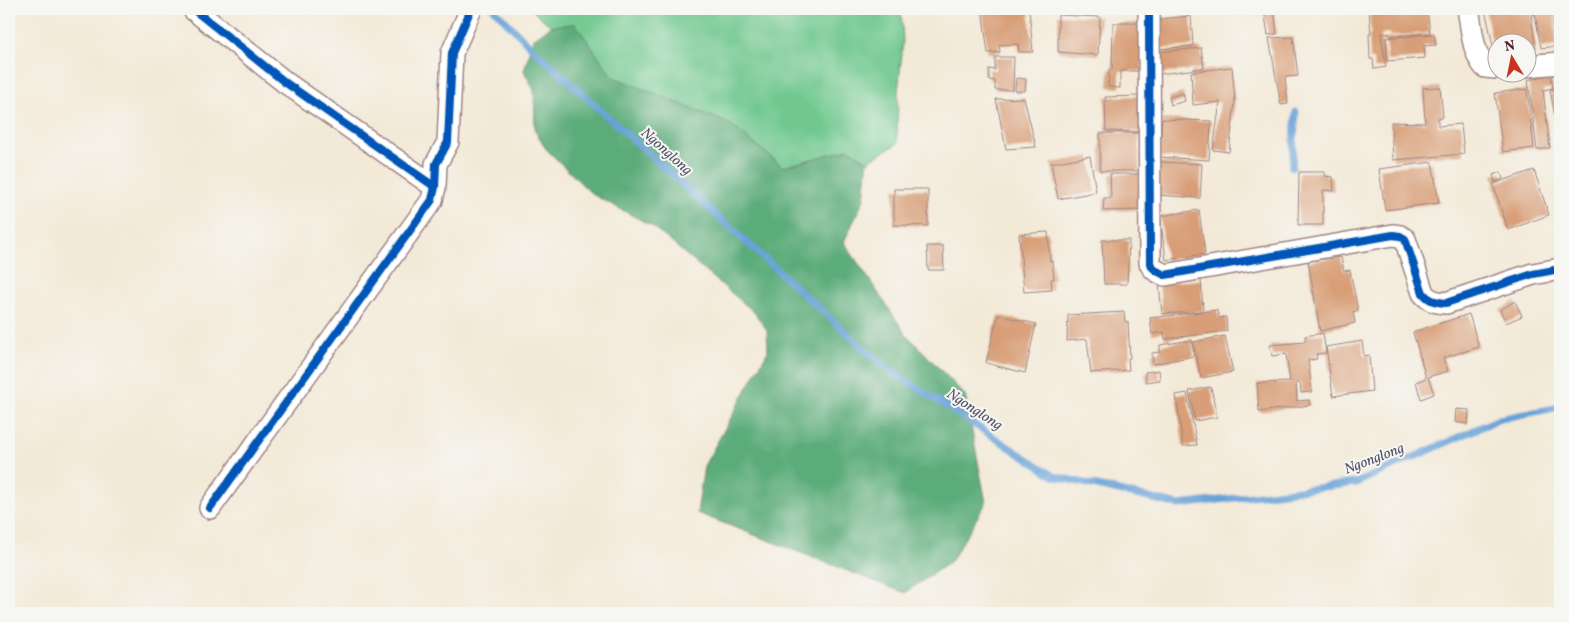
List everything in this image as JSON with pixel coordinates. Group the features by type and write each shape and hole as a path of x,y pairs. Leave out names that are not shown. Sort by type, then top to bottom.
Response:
{"street":[{"path":"193,9 286,83 435,187"},
{"path":"210,508 432,200 435,187 436,164 448,142 452,54 471,9"},
{"path":"1149,9 1150,263 1153,269 1165,274 1394,235 1405,239 1423,293 1428,299 1446,303 1533,274 1560,269"},
{"path":"1468,9 1476,51 1480,61 1486,67"},
{"path":"1536,65 1560,63"}],"green space":[{"path":"531,9 901,9 903,41 898,93 897,144 868,161 849,149 783,167 730,124 613,77 575,24 551,26"},
{"path":"575,24 613,77 730,124 783,167 849,149 868,161 864,199 844,242 906,334 965,395 986,503 951,561 905,593 697,513 704,466 768,351 767,330 754,312 652,226 592,194 546,149 535,131 534,90 524,71 533,39 551,26"}],"building":[{"path":"982,9 1029,9 1033,52 1019,52 1018,44 999,45 1000,52 988,53"},
{"path":"1264,9 1274,9 1277,34 1268,35"},
{"path":"1369,9 1427,9 1430,33 1389,36 1389,33 1381,34 1386,67 1374,69 1373,59 1370,59"},
{"path":"1485,9 1554,9 1557,46 1541,48 1535,14 1531,15 1534,32 1490,32"},
{"path":"1555,9 1560,9 1560,38 1558,38"},
{"path":"1058,15 1100,17 1098,55 1058,52"},
{"path":"1191,16 1193,46 1160,49 1158,19"},
{"path":"1113,23 1142,23 1142,71 1120,71 1120,88 1108,87 1109,69 1112,70"},
{"path":"1434,34 1436,45 1424,46 1425,58 1387,61 1386,38"},
{"path":"1293,37 1298,76 1285,77 1288,104 1281,105 1269,38"},
{"path":"1201,48 1204,68 1160,74 1158,52"},
{"path":"995,57 1014,57 1013,90 995,90 995,81 989,80 989,69 995,70"},
{"path":"1232,67 1235,101 1229,152 1213,150 1220,102 1193,105 1191,72"},
{"path":"1551,74 1553,88 1543,90 1550,148 1537,150 1528,82 1536,82 1536,78"},
{"path":"1016,78 1026,79 1025,91 1015,91"},
{"path":"1440,87 1443,117 1438,118 1438,126 1461,124 1464,154 1393,160 1391,122 1425,123 1423,88"},
{"path":"1560,88 1560,137 1559,137 1550,90"},
{"path":"1527,89 1534,148 1503,152 1495,93"},
{"path":"1183,93 1185,101 1171,105 1169,97"},
{"path":"1140,96 1140,132 1106,131 1105,97"},
{"path":"1024,98 1036,147 1006,149 996,99"},
{"path":"1162,119 1211,121 1209,160 1159,157"},
{"path":"1100,133 1139,133 1139,171 1100,171"},
{"path":"1090,156 1096,192 1058,199 1051,163"},
{"path":"1159,162 1202,164 1200,198 1157,195"},
{"path":"1432,162 1439,203 1385,210 1379,169"},
{"path":"1534,170 1549,215 1508,230 1493,184"},
{"path":"1299,172 1325,172 1325,176 1333,177 1334,191 1323,190 1323,225 1298,225"},
{"path":"1501,172 1503,179 1495,182 1493,175"},
{"path":"1110,174 1140,174 1141,210 1103,211 1104,198 1111,198"},
{"path":"894,189 928,189 928,226 894,225"},
{"path":"1199,210 1205,254 1166,260 1160,216"},
{"path":"1048,232 1050,261 1052,261 1054,279 1051,279 1052,290 1024,292 1019,234"},
{"path":"1102,240 1129,240 1127,284 1104,284"},
{"path":"927,246 943,246 944,270 928,270"},
{"path":"1341,257 1344,271 1350,270 1358,311 1353,312 1355,323 1320,331 1308,261"},
{"path":"1201,280 1203,311 1162,314 1159,283"},
{"path":"1515,301 1522,316 1506,323 1500,310"},
{"path":"1217,310 1219,318 1226,317 1227,331 1165,339 1164,332 1152,334 1150,318"},
{"path":"1124,312 1125,322 1128,322 1129,370 1091,373 1087,339 1067,341 1068,315"},
{"path":"1469,314 1479,347 1443,358 1448,371 1428,377 1434,394 1421,399 1416,382 1426,378 1413,332"},
{"path":"998,315 1036,324 1025,373 986,363"},
{"path":"1323,333 1326,353 1316,354 1317,359 1308,360 1312,392 1301,393 1300,383 1296,383 1297,401 1309,400 1310,405 1259,412 1257,383 1290,382 1286,354 1272,356 1270,345 1305,342 1305,336"},
{"path":"1225,336 1233,372 1201,378 1193,342"},
{"path":"1192,340 1194,356 1153,364 1152,353 1160,352 1160,345"},
{"path":"1362,341 1364,356 1369,355 1372,391 1333,396 1326,347"},
{"path":"1159,370 1160,380 1146,382 1145,372"},
{"path":"1211,387 1217,417 1195,421 1189,391"},
{"path":"1187,393 1197,445 1183,446 1176,395"},
{"path":"1456,409 1469,410 1468,424 1455,422"}],"waterway":[{"name":"Ngonglong","path":"494,9 531,47 882,365 1054,476 1179,505 1356,483 1499,419 1560,407"},
{"path":"1292,167 1296,112"}],"cycle path":[{"path":"193,9 286,83 435,187"},
{"path":"210,508 432,200 435,187 436,164 448,142 452,53 471,9"},
{"path":"1149,9 1150,263 1156,270 1165,275 1393,235 1405,239 1423,293 1436,302 1446,303 1533,274 1560,269"}]}
